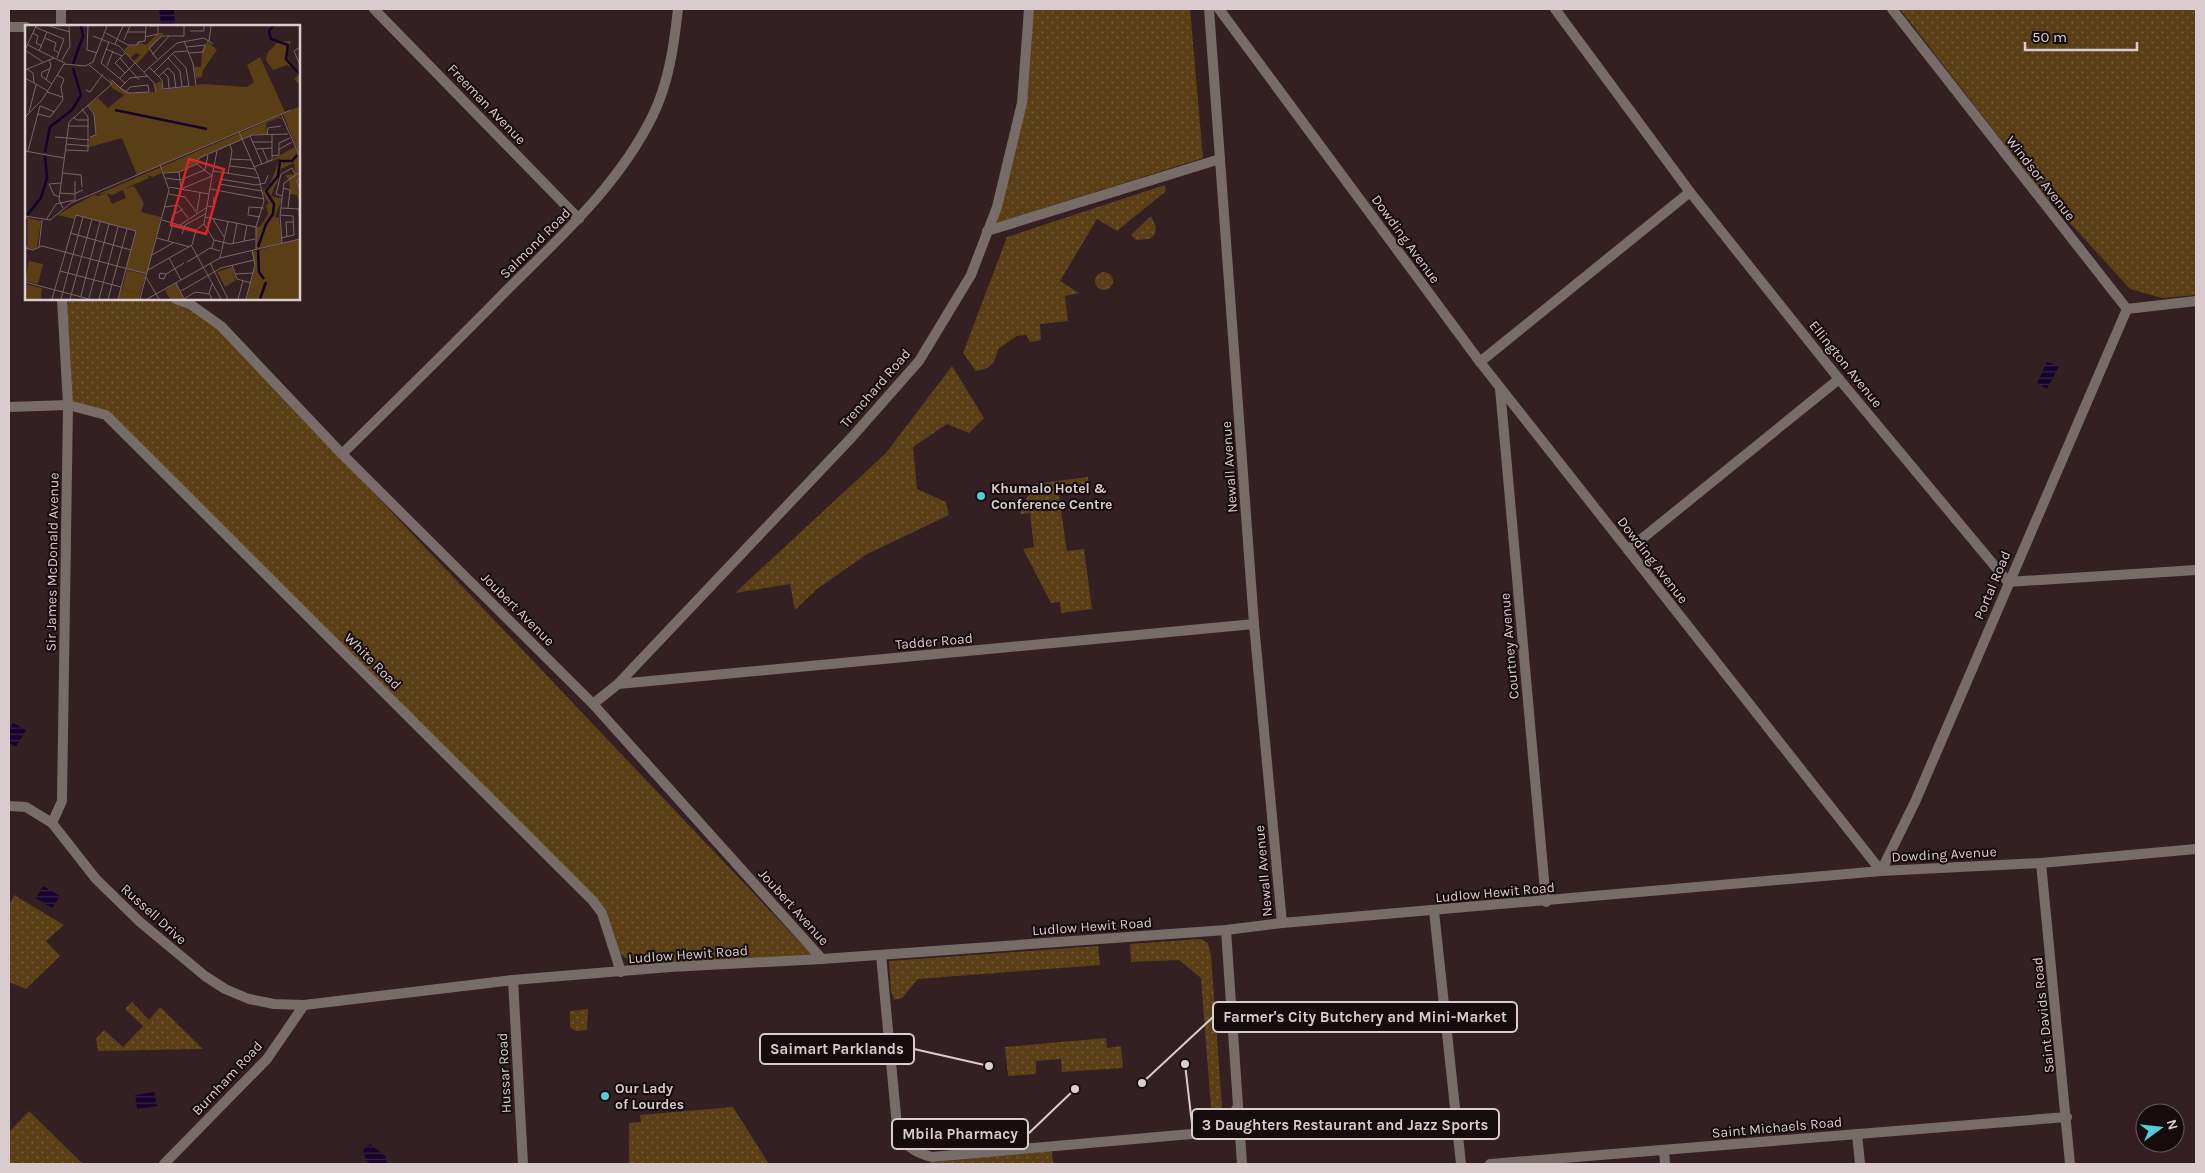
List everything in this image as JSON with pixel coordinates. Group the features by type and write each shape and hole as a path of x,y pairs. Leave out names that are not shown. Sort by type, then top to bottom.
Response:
{"street":[{"path":"60,25 61,9"},
{"name":"Freeman Avenue","path":"374,9 579,219"},
{"name":"Salmond Road","path":"342,454 579,219 615,176 640,141 654,114 666,84 678,9"},
{"name":"Trenchard Road","path":"593,704 618,684 852,437 919,361 971,276 997,207 1022,103 1029,9"},
{"name":"Newall Avenue","path":"1209,9 1254,624 1282,923"},
{"name":"Dowding Avenue","path":"1219,9 1480,362 1881,871 2041,862 2196,849"},
{"name":"Ellington Avenue","path":"1555,9 1690,192 1840,379 2008,582"},
{"name":"Windsor Avenue","path":"1892,9 2127,309"},
{"path":"9,27 25,28"},
{"path":"987,231 1220,159"},
{"path":"1480,362 1690,192"},
{"name":"Sir James McDonald Avenue","path":"52,823 62,802 68,405 62,300"},
{"name":"Joubert Avenue","path":"179,300 190,304 220,326 342,454 593,704 822,959"},
{"path":"2127,309 2196,302"},
{"name":"Portal Road","path":"1881,871 1915,802 2127,309"},
{"path":"1628,550 1840,379"},
{"name":"Courtney Avenue","path":"1500,388 1546,902"},
{"name":"White Road","path":"9,407 68,405 106,415 593,900 602,912 621,972"},
{"path":"2008,582 2196,570"},
{"name":"Tadder Road","path":"618,684 1254,624"},
{"name":"Russell Drive","path":"9,806 26,807 52,823 96,879 147,929 205,976 226,989 249,999 274,1004 304,1005"},
{"name":"Saint Davids Road","path":"2041,862 2067,1117 2070,1164"},
{"name":"Ludlow Hewit Road","path":"304,1005 514,980 670,967 822,959 1226,930 1282,923 1546,902 1881,871"},
{"path":"1434,911 1460,1164"},
{"path":"1226,930 1242,1164"},
{"path":"880,955 897,1126 907,1146 918,1154 932,1157 1214,1132 1230,1122 1238,1106"},
{"name":"Hussar Road","path":"514,980 523,1164"},
{"name":"Burnham Road","path":"164,1164 267,1059 304,1005"},
{"name":"Saint Michaels Road","path":"1490,1164 2067,1117"},
{"path":"1857,1134 1860,1164"},
{"path":"1664,1150 1665,1164"}],"shaded area":[{"path":"159,9 174,9 175,23 161,24"},
{"path":"1032,9 1190,9 1203,158 994,224 1024,104"},
{"path":"1900,9 2196,9 2196,295 2162,298 2130,289 2040,190"},
{"path":"1165,185 1166,191 1117,231 1097,219 1060,281 1079,293 1065,296 1068,321 1040,324 1041,340 1030,342 1026,335 1017,336 998,349 994,362 989,367 976,371 963,353 1007,237"},
{"path":"1151,216 1156,227 1155,234 1150,239 1136,240 1131,235"},
{"path":"1104,272 1112,277 1113,281 1108,289 1104,290 1096,285 1095,281 1100,273"},
{"path":"67,300 164,300 186,307 217,328 813,956 668,962 630,961 620,954 607,911 598,900 109,412 72,401"},
{"path":"2047,362 2059,366 2047,389 2037,383"},
{"path":"952,366 984,418 969,433 947,424 913,447 917,489 946,502 949,515 867,554 817,589 795,610 790,584 735,593 886,453"},
{"path":"1088,477 1089,485 1058,490 1067,551 1084,549 1092,609 1061,613 1060,602 1051,603 1023,549 1034,547 1030,513 1020,514 1033,484"},
{"path":"13,723 26,730 16,747 9,743 9,731"},
{"path":"43,886 60,896 52,908 36,898"},
{"path":"14,895 64,925 46,941 60,956 26,989 9,982 9,906"},
{"path":"1201,939 1208,943 1211,956 1222,1106 1217,1119 1197,1125 1196,1110 1211,1108 1201,978 1179,960 1131,962 1130,944"},
{"path":"1098,946 1100,965 918,979 902,998 894,1000 891,990 889,961"},
{"path":"132,1002 149,1020 160,1007 203,1049 98,1051 96,1039 104,1030 123,1047 143,1026 125,1009"},
{"path":"588,1009 587,1030 576,1031 570,1027 570,1011"},
{"path":"1106,1038 1107,1048 1121,1046 1123,1068 1062,1072 1061,1059 1036,1061 1036,1074 1008,1076 1005,1047"},
{"path":"154,1092 157,1106 137,1109 135,1095"},
{"path":"733,1107 769,1164 629,1164 629,1123 641,1122 640,1115"},
{"path":"29,1111 83,1164 9,1164 9,1132"},
{"path":"370,1144 385,1156 387,1164 371,1164 366,1160 363,1150"},
{"path":"1052,1151 1053,1164 914,1164"}],"place":[{"name":"Khumalo Hotel & Conference Centre","path":"981,496"},
{"name":"3 Daughters Restaurant and Jazz Sports","path":"1185,1064"},
{"name":"Saimart Parklands","path":"989,1066"},
{"name":"Farmer's City Butchery and Mini-Market","path":"1142,1083"},
{"name":"Mbila Pharmacy","path":"1075,1089"},
{"name":"Our Lady of Lourdes","path":"605,1096"}]}
